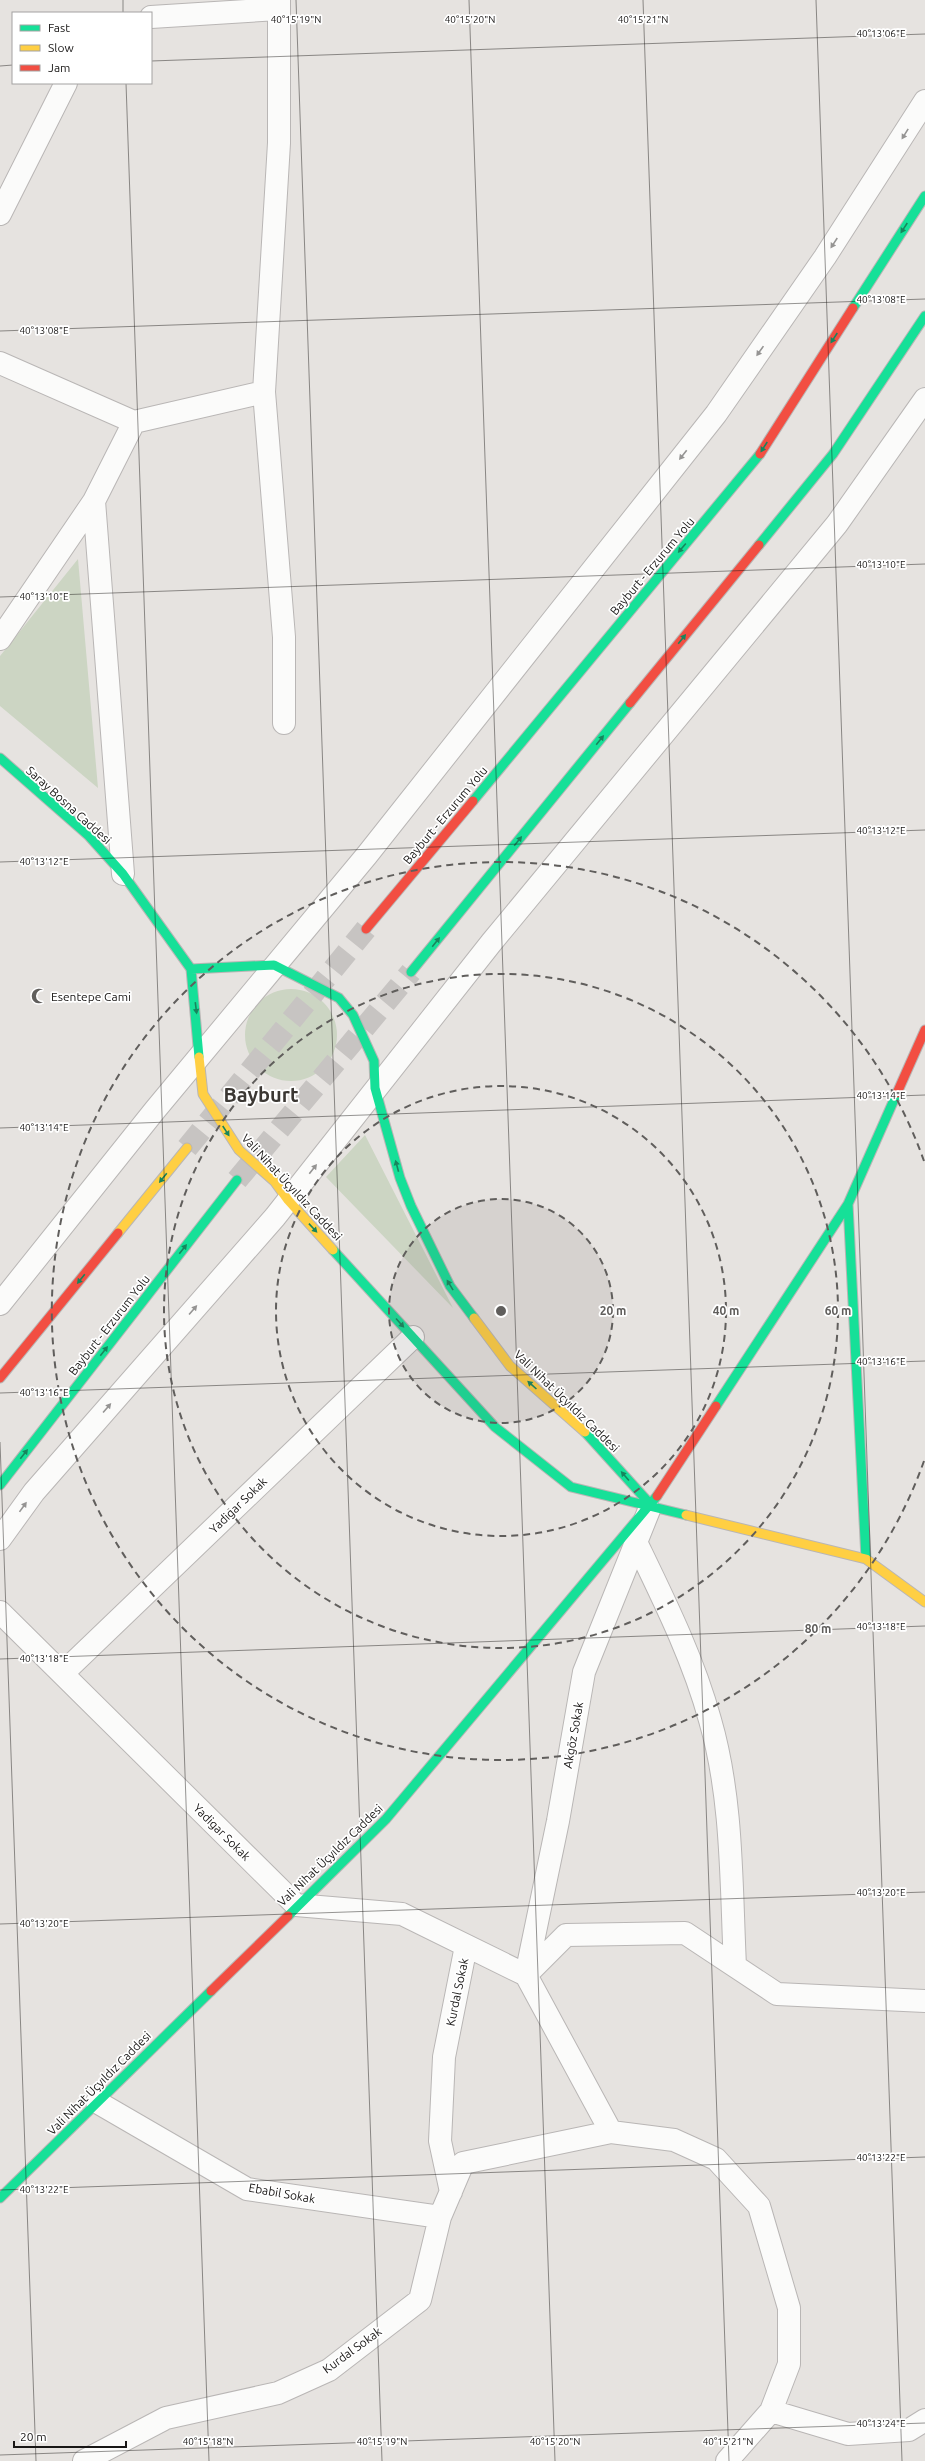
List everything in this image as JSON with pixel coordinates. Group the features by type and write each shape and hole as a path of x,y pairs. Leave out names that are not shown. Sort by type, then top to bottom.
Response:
{"main road":[{"name":"Bayburt - Erzurum Yolu","path":"366,929 759,455 925,196"},
{"path":"411,972 833,454 925,316"},
{"name":"Saray Bosna Caddesi","path":"0,758 88,835 124,874 191,969"},
{"name":"Vali Nihat Üçyıldız Caddesi","path":"274,965 339,998 353,1015 374,1061 375,1088 400,1178 411,1206 450,1286 510,1366 594,1440 651,1505 571,1487 495,1427 288,1200 275,1182 239,1150 225,1130 204,1094 191,969 274,965"},
{"name":"Vali Nihat Üçyıldız Caddesi","path":"0,2198 96,2102 386,1819 651,1505 848,1204 925,1030"},
{"path":"0,1378 187,1148"},
{"name":"Bayburt - Erzurum Yolu","path":"0,1485 237,1180"},
{"path":"848,1204 866,1559"},
{"path":"651,1505 866,1559 925,1602"}],"street":[{"path":"152,17 278,5 279,143 264,392 284,637 284,723"},
{"path":"0,214 65,84"},
{"path":"0,1304 199,1056 367,855 716,414 825,257 925,101"},
{"path":"0,363 134,422 264,392"},
{"path":"0,1539 34,1492 288,1200 491,942 837,524 925,399"},
{"path":"0,639 94,502 134,422"},
{"path":"94,502 124,874"},
{"name":"Yadigar Sokak","path":"63,1673 413,1337"},
{"name":"Akgöz Sokak","path":"526,1975 558,1821 584,1672 651,1505"},
{"path":"636,1542 679,1630 711,1720 724,1784 735,1966"},
{"name":"Yadigar Sokak","path":"0,1612 296,1906"},
{"name":"Kurdal Sokak","path":"296,1906 402,1914 466,1946 444,2057 440,2141 451,2192"},
{"path":"526,1975 566,1935 685,1933 777,1994 925,2001"},
{"path":"466,1946 526,1975 611,2132"},
{"name":"Ebabil Sokak","path":"96,2102 247,2189 440,2217"},
{"name":"Kurdal Sokak","path":"84,2461 166,2418 278,2393 328,2370 420,2300 440,2217 463,2163 611,2132 674,2140 716,2159 759,2206 789,2308 789,2364 772,2411"},
{"path":"727,2461 772,2411 848,2434 909,2430 925,2420"}],"green space":[{"path":"78,559 98,788 0,706 0,656"},
{"path":"291,989 308,993 323,1003 333,1018 337,1035 333,1052 323,1067 308,1077 291,1081 274,1077 259,1067 249,1052 245,1035 249,1018 259,1003 274,993"},
{"path":"365,1135 453,1308 326,1177"}],"tunnel":[{"path":"187,1148 366,929"},
{"path":"237,1180 411,972"}],"traffic: fast":[{"path":"853,308 925,196"},
{"path":"759,545 833,454 925,316"},
{"path":"473,801 760,454"},
{"path":"411,972 630,703"},
{"path":"0,758 88,835 123,874 191,969 199,1057"},
{"path":"191,969 274,965 339,998 353,1015 374,1061 375,1088 400,1178 411,1206 450,1286 474,1318"},
{"path":"716,1406 848,1204 897,1093"},
{"path":"0,1485 237,1180"},
{"path":"848,1204 866,1559"},
{"path":"333,1250 495,1427 571,1487 686,1515"},
{"path":"585,1432 651,1505"},
{"path":"288,1916 386,1819 657,1496"},
{"path":"0,2198 211,1991"}],"traffic: slow":[{"path":"199,1057 203,1094 239,1150 275,1182 288,1200 333,1250"},
{"path":"118,1233 187,1148"},
{"path":"474,1318 510,1366 585,1432"},
{"path":"686,1515 866,1559 925,1602"}],"traffic: jam":[{"path":"760,454 853,308"},
{"path":"630,703 759,545"},
{"path":"366,929 473,801"},
{"path":"897,1093 925,1030"},
{"path":"0,1378 118,1233"},
{"path":"657,1496 716,1406"},
{"path":"211,1991 288,1916"}],"place":[{"name":"Esentepe Cami","path":"39,996"}],"district":[{"name":"Bayburt","path":"261,1094"}]}
